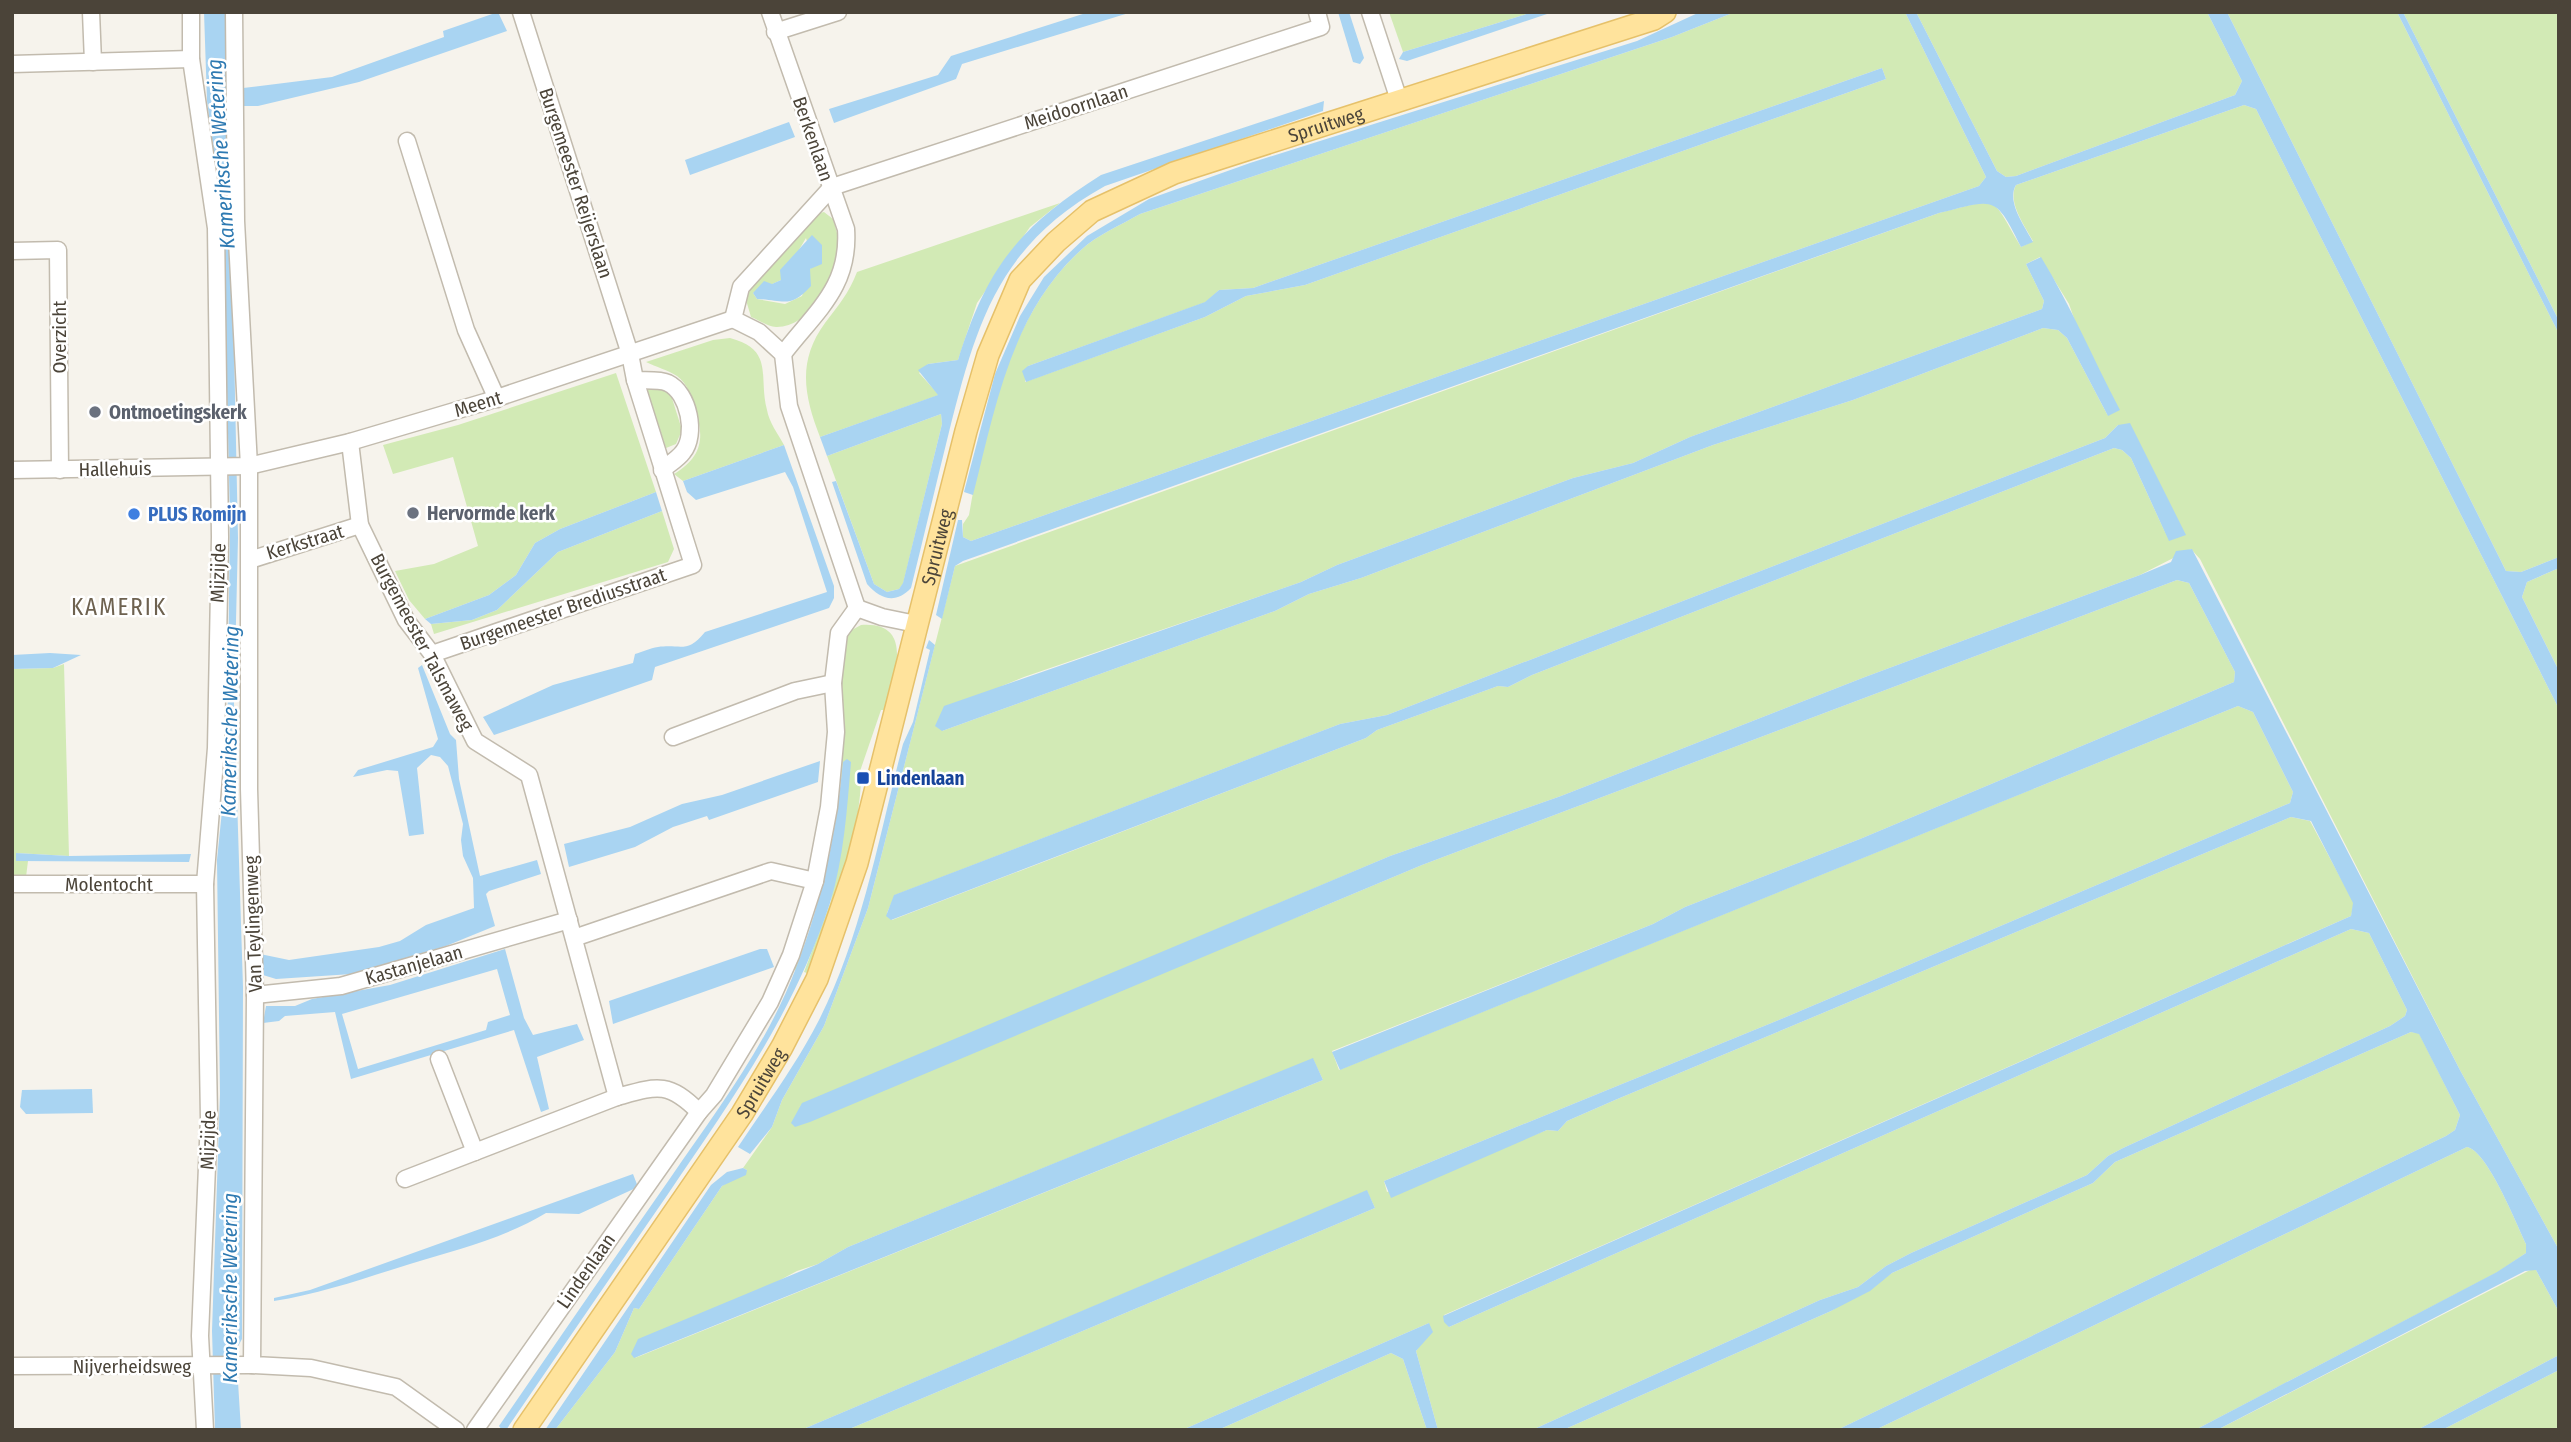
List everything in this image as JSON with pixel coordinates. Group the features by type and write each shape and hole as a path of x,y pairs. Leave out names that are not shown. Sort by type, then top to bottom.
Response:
{"main road":[{"name":"Spruitweg","path":"524,1430 742,1114 782,1048 817,979 856,863 988,355 1020,280 1056,242 1092,211 1174,173 1654,19 1665,12"}],"street":[{"path":"91,12 93,62"},
{"name":"Mijzijde","path":"191,12 191,59 216,228 233,467 220,537 216,748 205,884 209,1118 200,1336 208,1366 205,1430"},
{"name":"Van Teylingenweg","path":"234,12 236,221 233,467 250,560 249,789 255,995 246,1365"},
{"name":"Burgemeester Reijerslaan","path":"521,12 631,354 635,380 693,565"},
{"name":"Berkenlaan","path":"733,319 741,287 832,187 770,12"},
{"path":"775,32 838,12"},
{"path":"1370,12 1399,100"},
{"name":"Meidoornlaan","path":"832,187 1319,20"},
{"path":"12,64 191,59"},
{"path":"407,141 466,330 496,399"},
{"path":"783,354 840,282 844,268 846,229 832,187"},
{"name":"Overzicht","path":"12,251 58,250 60,470"},
{"path":"733,319 765,337 783,354 789,406 857,608 882,617 916,624"},
{"name":"Meent","path":"233,467 350,442 496,399 733,319"},
{"path":"635,380 668,383 680,394 687,408 690,428 685,450 663,470"},
{"name":"Burgemeester Talsmaweg","path":"350,442 360,525 406,620 432,654 475,741 529,775 617,1097"},
{"name":"Hallehuis","path":"12,470 233,467"},
{"name":"Kerkstraat","path":"250,560 360,525"},
{"name":"Burgemeester Brediusstraat","path":"432,654 693,565"},
{"name":"Lindenlaan","path":"475,1430 699,1112 715,1095 770,1002 790,955 815,881 829,807 836,732 833,683 839,633 857,608"},
{"path":"673,737 795,691 833,683"},
{"path":"574,938 771,871 815,881"},
{"name":"Molentocht","path":"12,884 205,884"},
{"name":"Kastanjelaan","path":"255,995 341,986 569,920"},
{"path":"439,1059 475,1152"},
{"path":"405,1179 617,1097 652,1087 679,1092 699,1112"},
{"path":"246,1365 311,1368 396,1387 456,1430"},
{"name":"Nijverheidsweg","path":"12,1366 246,1365"}],"green space":[{"path":"1389,12 1533,12 1403,52"},
{"path":"1735,12 1905,12 1986,177 1979,186 971,541 963,537 963,524 969,515 993,408 1019,338 1036,305 1057,276 1094,240 1140,214 1672,37","holes":["1882,68 1886,79 1305,285 1246,296 1205,317 1025,382 1028,366 1206,302 1219,290 1253,288"]},
{"path":"1916,12 2207,12 2242,81 2235,95 2016,176 2006,177 1997,171"},
{"path":"2227,12 2397,12 2559,334 2559,557 2521,572 2506,571"},
{"path":"2403,12 2559,12 2559,321"},
{"path":"2244,105 2256,109 2559,709 2559,1250 2461,1072 2200,559 2191,549 2140,575 1865,677 1561,796 1390,856 798,1107 1305,914 1422,865 2177,580 2189,583 2235,672 2234,682 1860,839 1685,907 1653,924 1332,1051 1339,1070 2238,706 2253,712 2293,792 2290,803 1786,1017 1384,1181 1387,1192 1547,1130 1558,1131 1567,1121 1615,1100 2291,817 2310,821 2354,903 2351,916 1444,1315 1449,1327 2351,929 2369,933 2407,1010 2405,1016 2390,1026 2123,1148 2108,1156 2087,1175 1911,1253 1886,1266 1858,1287 1820,1300 1532,1430 1438,1430 1416,1351 1425,1339 1429,1323 1182,1430 847,1430 1375,1208 1367,1191 801,1430 555,1430 615,1352 634,1308 639,1309 722,1186 747,1170 743,1168 772,1127 782,1100 824,1026 868,908 955,566 1939,213 1974,204 1992,204 1998,209 2021,247 2033,241 2015,206 2016,185","holes":["2040,257 2069,304 2108,416 2067,338 2058,330 2043,328 1853,400 1713,445 1361,578 1309,594 1275,611 942,731 1002,686 1024,677 1301,582 1337,565 1573,478 1633,463 1690,437 2042,309 2044,301 2026,264","2118,425 2169,541 2131,458 2122,450 2114,448 1532,675 1508,687 1498,686 1377,730 1366,738 892,920 887,913 895,895 1340,724 1387,715 2105,438","1313,1059 1323,1080 635,1358 797,1271 818,1264 848,1247"]},
{"path":"1060,203 1030,227 977,303 958,360 928,364 919,373 939,395 820,437 807,393 810,351 816,337 847,293 857,272"},
{"path":"824,212 833,219 837,235 836,263 826,288 810,311 788,325 773,327 751,317 746,300 751,288 816,214","holes":["806,238 814,265 810,269 802,296 785,304 757,299 753,293 781,280"]},
{"path":"730,338 744,343 759,357 768,414 784,445 683,481 674,474 691,461 699,446 700,429 694,404 681,379 646,362 713,340"},
{"path":"616,373 656,492 560,529 535,543 516,575 489,595 425,619 409,600 395,571 434,564 478,546 453,457 393,474 383,445 458,425"},
{"path":"646,387 661,387 671,395 682,430 676,444 666,448"},
{"path":"941,414 942,424 903,584 899,589 887,592 874,584 827,456"},
{"path":"662,511 674,549 668,562 434,634 431,624 472,620 497,610 558,552"},
{"path":"2559,568 2559,671 2522,597 2527,582"},
{"path":"861,625 878,626 890,632 897,654 896,668 885,710 881,710 857,780 861,783 859,808 849,856 810,974 804,972 831,901 843,762 836,816 819,893 796,970 790,968 816,896 840,651 850,631"},
{"path":"64,664 69,856 16,853 16,861 28,861 26,877 12,876 12,669 53,668"},
{"path":"2411,1032 2419,1033 2460,1115 2455,1130 1837,1430 1563,1430 1831,1311 1892,1273 2093,1183 2115,1162"},
{"path":"2467,1147 2475,1151 2492,1174 2526,1244 2526,1253 2498,1272 2195,1430 1875,1430"},
{"path":"2532,1269 2536,1270 2559,1312 2559,1355 2417,1430 2217,1430"},
{"path":"1391,1353 1403,1359 1427,1430 1218,1430"},
{"path":"2559,1370 2559,1430 2442,1430"}],"water":[{"name":"Kameriksche Wetering","path":"204,12 227,12 238,538 234,704 243,987 242,1339 236,1350 241,1430 215,1430 212,1331 220,1094 217,860 227,761 230,518 223,221 207,101"},
{"path":"498,12 507,31 359,82 258,106 243,106 243,88 332,77 444,37 443,31"},
{"path":"1089,12 1132,12 962,64 956,79 834,123 829,109 938,75 951,56"},
{"path":"1338,12 1349,12 1364,58 1360,64 1353,62"},
{"path":"1533,12 1553,12 1407,61 1399,59 1403,52"},
{"path":"1700,12 1735,12 1672,37 1140,214 1109,230 1081,250 1057,275 1038,303 1022,333 998,396 973,495 964,492 995,374 1020,316 1044,277 1087,236 1149,199 1250,163 1637,41"},
{"path":"1905,12 1916,12 1997,171 2006,177 2016,176 2235,95 2242,81 2207,12 2227,12 2506,571 2521,572 2559,557 2559,568 2527,582 2522,597 2559,671 2559,709 2256,109 2244,105 2016,185 2013,199 2015,206 2033,242 2021,247 2005,217 1991,205 1972,205 1939,213 963,561 955,566 942,619 936,615 958,520 962,520 963,537 971,541 1979,186 1986,177"},
{"path":"2397,12 2403,12 2559,321 2559,334"},
{"path":"1882,68 1886,79 1305,285 1246,296 1205,317 1026,382 1022,371 1028,366 1205,302 1219,290 1253,288"},
{"path":"1324,101 1323,111 1105,186 1069,209 1040,234 1016,260 998,290 970,355 911,588 894,598 883,597 872,589 867,584 832,482 836,481 874,584 887,592 899,589 903,583 942,424 941,414 827,456 820,437 938,395 918,370 928,364 958,360 981,299 1010,252 1048,213 1101,175"},
{"path":"789,122 795,137 690,175 685,160"},
{"path":"812,235 822,245 822,264 810,269 811,286 798,298 786,302 757,299 753,293 764,281 772,284 781,280 780,270"},
{"path":"2041,257 2120,410 2108,416 2067,338 2058,330 2043,328 1853,400 1713,445 1361,578 1309,594 1275,611 942,731 935,726 944,706 1301,582 1337,565 1573,478 1633,463 1690,437 2042,309 2044,301 2026,264"},
{"path":"2130,423 2186,535 2169,541 2131,458 2122,450 2114,448 1532,675 1508,687 1498,686 1377,730 1366,738 891,920 886,916 894,895 1340,724 1387,715 2105,438 2118,425"},
{"path":"784,445 834,586 834,598 829,608 655,667 652,680 494,735 483,717 553,685 633,663 635,654 652,648 689,646 705,632 827,592 793,487 785,472 696,500 687,492 683,481"},
{"path":"656,492 662,511 558,552 497,610 472,620 431,624 425,619 489,595 516,575 535,543 560,529"},
{"path":"2192,549 2461,1072 2559,1250 2559,1312 2536,1270 2525,1271 2217,1430 2195,1430 2497,1272 2526,1253 2526,1244 2492,1174 2475,1151 2467,1147 1875,1430 1837,1430 2455,1130 2460,1115 2419,1034 2411,1032 2115,1162 2093,1183 1892,1273 1870,1291 1831,1311 1563,1430 1532,1430 1820,1300 1858,1287 1886,1266 1911,1253 2087,1175 2108,1156 2123,1148 2390,1026 2405,1016 2407,1010 2369,933 2351,929 1449,1327 1444,1322 1443,1316 2351,916 2353,903 2311,821 2291,817 1615,1100 1567,1121 1558,1131 1547,1130 1391,1198 1384,1181 1786,1017 2290,803 2293,792 2253,712 2238,706 1340,1070 1332,1052 1653,924 1685,907 1860,839 2234,682 2235,672 2189,583 2177,580 1422,865 810,1122 795,1127 791,1123 802,1103 1390,856 1561,796 1865,677 2140,575 2171,562 2176,551"},
{"path":"929,640 935,645 868,908 824,1026 782,1100 772,1127 750,1154 738,1147 810,1037 847,954 868,885 903,744 913,722 930,650 926,648"},
{"path":"12,655 81,655 53,668 12,669"},
{"path":"422,665 450,734 456,740 459,779 480,876 537,860 541,874 489,891 486,894 495,926 446,946 352,974 276,979 263,975 260,954 289,960 379,947 400,941 426,925 474,908 473,878 463,856 463,824 448,766 440,757 431,755 417,768 424,834 409,836 398,771 387,770 353,777 358,770 433,747 438,739 418,668"},
{"path":"847,759 851,762 846,815 835,886 815,944 780,1019 692,1159 506,1430 502,1430 499,1426 723,1102 771,1024 796,968 813,918 832,841 843,762"},
{"path":"820,761 818,782 709,820 707,816 673,827 635,847 569,867 564,844 630,827 682,804 722,795"},
{"path":"16,853 69,856 191,854 189,862 16,861"},
{"path":"505,949 524,1018 533,1035 577,1024 584,1040 537,1057 549,1109 541,1112 514,1030 351,1079 335,1012 285,1016 279,1021 263,1023 266,1006 295,1006 312,999 390,985","holes":["497,969 510,1015 488,1022 486,1030 358,1069 342,1014"]},
{"path":"760,949 767,949 774,967 613,1024 609,1001"},
{"path":"1313,1058 1323,1080 634,1358 631,1354 638,1339 818,1264 848,1247"},
{"path":"92,1089 93,1113 26,1114 20,1107 22,1090"},
{"path":"743,1168 747,1170 746,1175 722,1186 639,1309 634,1308 615,1352 555,1430 545,1430 711,1185 727,1172"},
{"path":"633,1174 638,1187 579,1214 546,1213 514,1230 462,1248 325,1290 274,1301 274,1298 310,1290"},
{"path":"1367,1190 1375,1208 847,1430 801,1430"},
{"path":"1429,1323 1433,1332 1416,1351 1438,1430 1427,1430 1403,1359 1391,1353 1218,1430 1182,1430"},
{"path":"2559,1355 2559,1370 2442,1430 2417,1430"}],"place":[{"name":"Ontmoetingskerk","path":"95,412"},
{"name":"Hervormde kerk","path":"413,513"},
{"name":"PLUS Romijn","path":"134,514"},
{"name":"Lindenlaan","path":"863,778"}],"district":[{"name":"KAMERIK","path":"119,607"}]}
